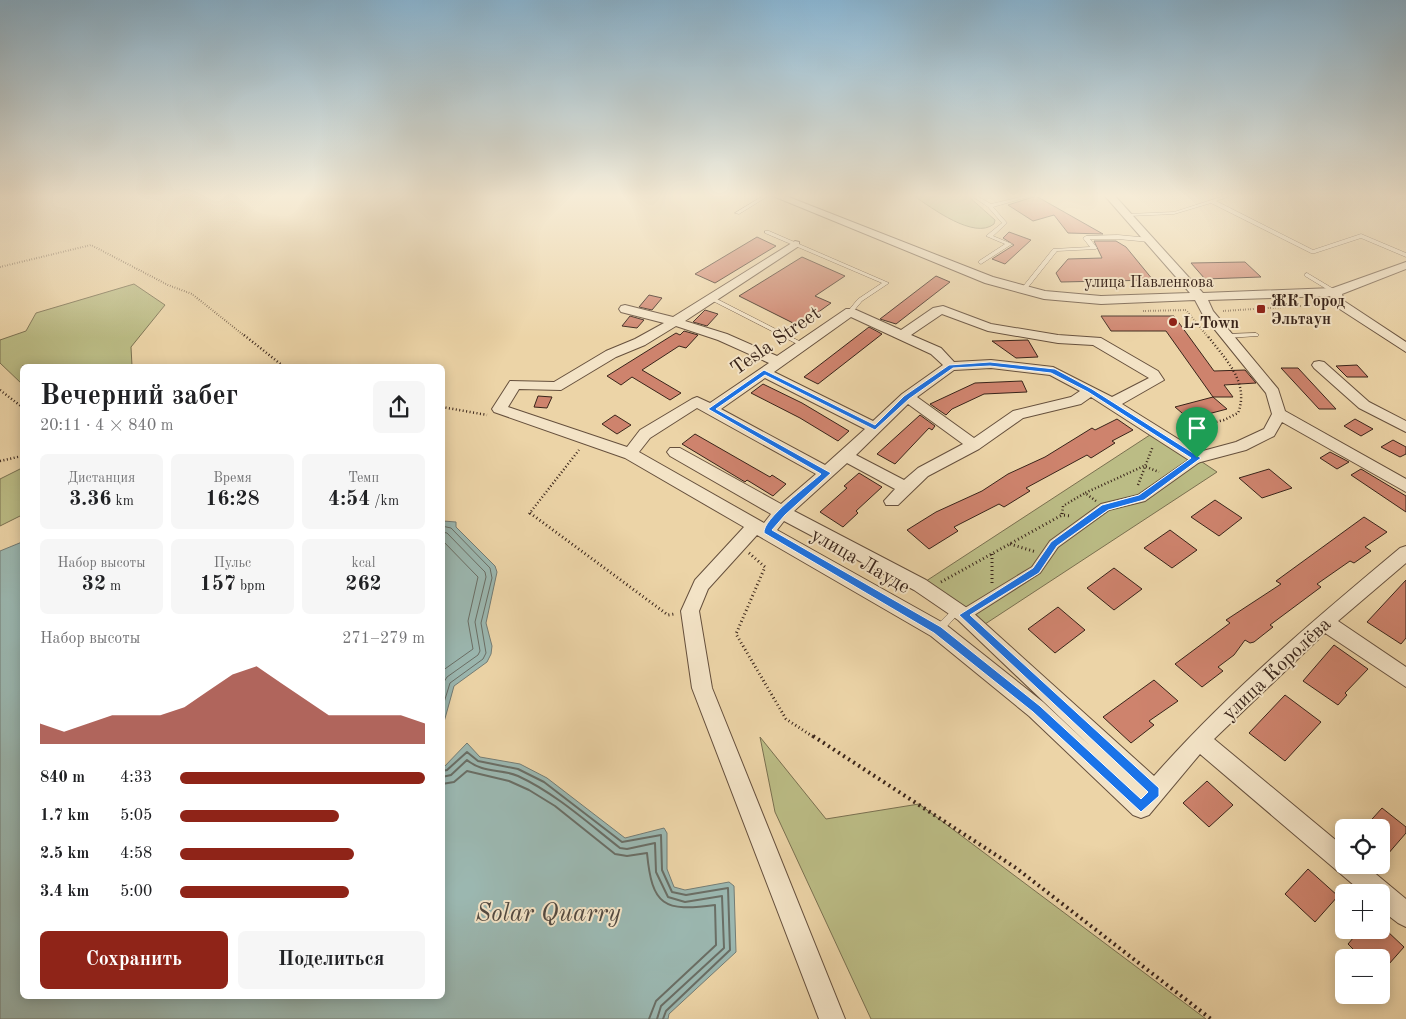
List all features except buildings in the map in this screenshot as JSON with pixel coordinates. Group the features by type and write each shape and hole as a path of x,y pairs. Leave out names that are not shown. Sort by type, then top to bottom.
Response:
{"street":[{"path":"497,413 514,384 556,387 611,354 640,342 713,299 796,244"},
{"name":"улица Павленкова","path":"897,244 989,280 1044,295 1101,300 1200,297 1337,297 1406,265"},
{"path":"960,612 993,597 1036,570 1054,544 1105,507 1142,498 1197,458 1241,446 1269,432 1279,414 1273,392 1207,312 1200,297 1153,244"},
{"path":"1337,297 1406,348"},
{"path":"626,309 675,321 754,349 778,362"},
{"path":"902,335 937,311 943,310 988,327 1058,339 1096,341 1153,374 1157,380 1110,404"},
{"name":"Tesla Street","path":"711,409 850,312 936,351 951,366"},
{"path":"832,1019 702,688 690,611 701,585 739,544 782,512 827,473 907,398 951,366 990,364 1053,371 1090,390 1197,458"},
{"path":"1319,365 1364,405 1406,427"},
{"path":"764,372 875,428"},
{"path":"892,501 923,472 974,445 1018,414 1076,401 1090,390"},
{"path":"907,398 974,445"},
{"path":"630,454 645,434 697,402 827,473"},
{"name":"улица Лауде","path":"497,413 630,454 761,528 938,630 1036,709 1141,807 1156,792"},
{"path":"1279,414 1406,486"},
{"path":"675,452 927,590 960,612 1156,792"},
{"path":"846,456 906,488"},
{"name":"улица Королёва","path":"1156,792 1199,740 1324,622 1406,553"},
{"path":"1324,622 1406,678"},
{"path":"1199,740 1335,854"},
{"path":"1358,874 1370,884"},
{"path":"1390,901 1406,914"}],"lane":[{"path":"796,244 886,283 860,300 850,312"},
{"path":"981,262 1007,244"},
{"path":"1024,289 1055,250 1094,248 1090,244"},
{"path":"1296,244 1313,252 1338,244"},
{"path":"1378,244 1406,255"},
{"path":"1307,275 1337,297"},
{"path":"713,299 803,345"},
{"path":"1228,336 1256,335"},
{"path":"938,630 960,612"}],"path":[{"path":"0,267 91,245 192,294 280,364"},
{"path":"1141,311 1186,310 1207,312 1286,308 1337,297"},
{"path":"1142,498 1137,490 1152,447 1164,438 1182,429 1224,420 1238,413 1243,400 1242,388 1223,357 1186,310"},
{"path":"0,390 20,405"},
{"path":"445,407 497,413"},
{"path":"584,443 529,514 668,615 690,611"},
{"path":"0,461 20,456"},
{"path":"1062,515 1063,506 1085,493 1144,466"},
{"path":"1085,493 1105,507"},
{"path":"927,590 1062,515 1092,517"},
{"path":"739,544 765,567 736,634 786,719 1016,868 1211,1019"},
{"path":"1008,544 1046,555"},
{"path":"992,554 993,597"}],"green space":[{"path":"134,284 165,305 131,347 132,364 20,364 20,382 0,363 0,340 26,331 36,313"},
{"path":"1156,431 1217,472 979,628 920,585"},
{"path":"20,469 20,516 0,526 0,479"},
{"path":"760,737 826,819 919,804 1206,1019 871,1019 775,812"}],"water":[{"path":"445,521 456,522 456,527 495,566 497,572 486,623 492,646 491,654 487,662 454,686 445,718"},
{"name":"Solar Quarry","path":"20,543 20,999 445,999 445,766 467,743 480,757 520,764 547,778 625,838 664,828 667,833 667,869 674,887 685,890 729,882 734,886 736,952 669,1014 668,1019 0,1019 0,551"}],"place":[{"name":"ЖК Город Эльтаун","path":"1261,309"},
{"name":"L-Town","path":"1173,322"}],"route":[{"path":"990,364 1053,371 1090,390 1197,458 1142,498 1105,507 1054,544 1036,570 964,615 1156,792 1141,807 1036,709 938,630 767,531 782,512 827,473 711,409 764,372 875,428 907,398 951,366 990,364"}]}
